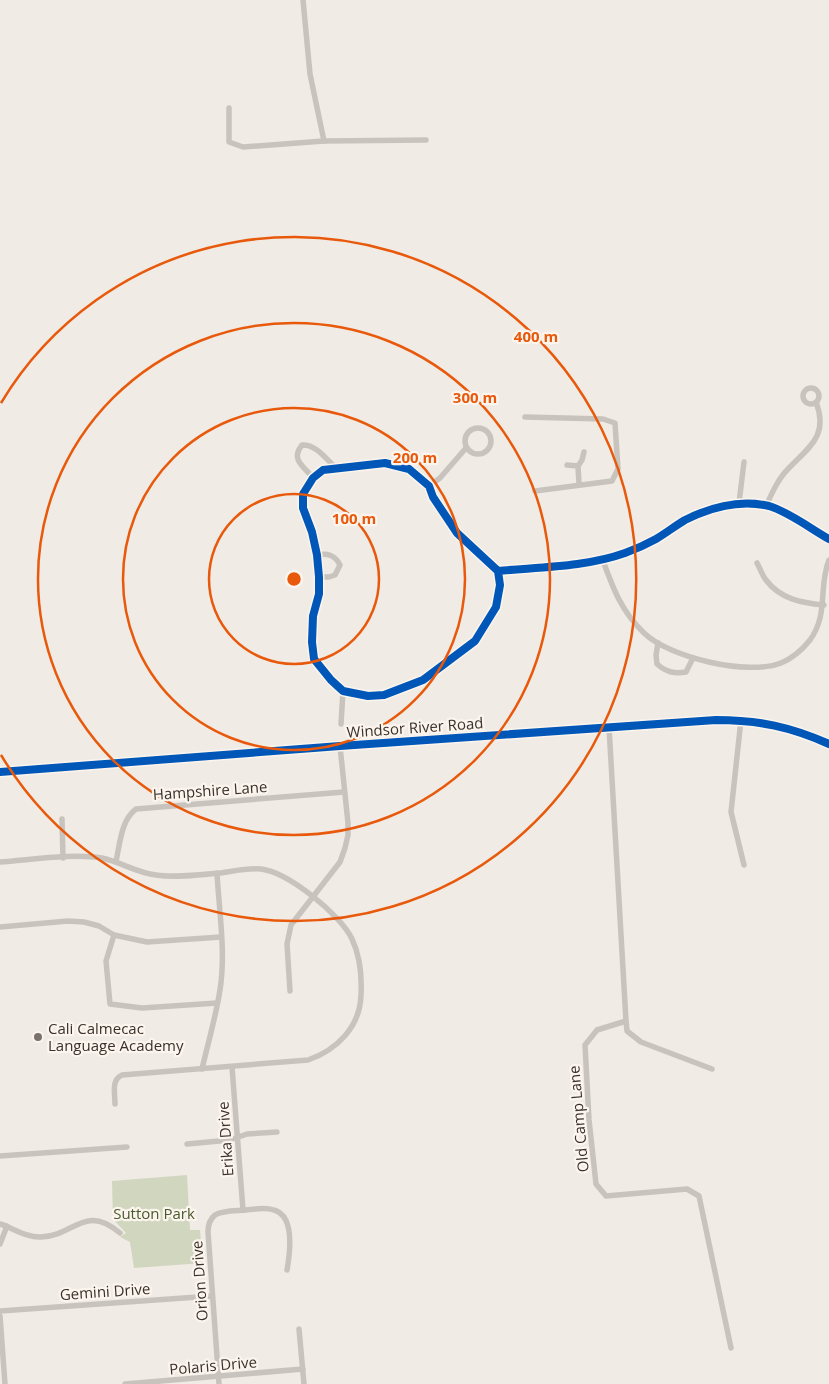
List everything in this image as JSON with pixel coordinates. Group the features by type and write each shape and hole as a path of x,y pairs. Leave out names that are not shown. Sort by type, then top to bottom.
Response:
{"main road":[{"name":"Windsor River Road","path":"0,772 716,720 741,720 776,725 829,744"}],"street":[{"path":"303,0 310,74 324,141"},
{"path":"229,108 229,142 243,147 324,141 426,140"},
{"path":"816,402 825,412 827,424"},
{"path":"526,417 603,419 615,423 618,469 612,481 579,484 535,492"},
{"path":"478,428 489,434 491,444 484,453 472,454 466,448 464,439 469,431 478,428"},
{"path":"766,506 777,483 788,469 815,447 824,436"},
{"path":"313,478 297,461 298,450 302,446 308,445 317,449 336,468"},
{"path":"429,486 440,478 466,448"},
{"path":"579,484 578,466 584,452"},
{"path":"739,503 744,462"},
{"path":"385,463 409,469 429,486 433,497 457,534 498,571 500,585 496,607 475,641 422,680 384,695 368,696 343,691 331,680 314,659 312,642 313,616 319,594 318,556 303,508 303,494 313,478 323,470 336,468 385,463"},
{"path":"567,465 578,466"},
{"path":"498,571 582,563 624,553 655,540 698,514 739,503 766,506 794,518 829,539"},
{"path":"318,556 324,554 332,556 340,565 335,575 329,578 319,578"},
{"path":"602,558 615,594 624,611 645,634 665,648 693,658 747,667 761,667 780,663 797,654 810,640 819,627 824,605 826,573 829,560"},
{"path":"757,562 766,581 790,599 802,603 824,605"},
{"path":"658,643 657,664 671,672 686,672 693,658"},
{"path":"341,724 343,691"},
{"path":"741,720 731,812 744,865"},
{"path":"609,727 628,1031 641,1042 712,1070"},
{"path":"290,991 286,944 291,925 340,862 348,836 340,746"},
{"name":"Hampshire Lane","path":"116,862 126,820 129,814 136,808 344,792"},
{"path":"62,819 63,858"},
{"path":"0,862 91,857 116,862 155,875 217,873 252,869 264,870 286,878 312,897 345,927 354,944 359,963 362,988 358,1015 344,1037 322,1055 308,1060 122,1075 117,1077 114,1082 115,1104"},
{"path":"202,1069 221,976 221,937 217,873"},
{"path":"0,927 68,921 84,922 99,926 114,935 147,942 221,937"},
{"path":"114,935 106,961 110,1004 142,1008 217,1003"},
{"name":"Old Camp Lane","path":"626,1021 597,1030 585,1045 589,1120 596,1184 606,1196 687,1189 699,1196 731,1348"},
{"name":"Erika Drive","path":"232,1067 243,1210"},
{"path":"186,1144 230,1140 237,1136 277,1132"},
{"path":"0,1156 127,1147"},
{"name":"Orion Drive","path":"219,1381 208,1226 215,1215 243,1210 267,1209 274,1210 286,1219 290,1255 287,1270"},
{"path":"0,1224 40,1238 51,1236 82,1222 92,1220 109,1224 120,1232"},
{"path":"0,1244 7,1226"},
{"name":"Gemini Drive","path":"0,1311 212,1296"},
{"path":"0,1316 5,1384"},
{"path":"299,1329 304,1384"},
{"name":"Polaris Drive","path":"126,1384 219,1381 302,1369"}],"green space":[{"name":"Sutton Park","path":"187,1175 190,1230 200,1230 203,1263 134,1268 130,1242 120,1237 126,1233 113,1219 112,1181"}],"cycle path":[{"path":"498,571 457,533 433,497 429,486 409,469 385,463 323,470 313,478 303,494 303,508 312,532 319,577 319,594 313,616 312,642 314,659 331,680 343,691 368,696 384,695 423,680 475,641 496,607 500,585 498,571 563,566 610,558 649,543 695,515 715,508 747,503 777,509 829,539"},
{"path":"0,772 716,720 761,723 801,733 829,744"}],"place":[{"name":"Cali Calmecac Language Academy","path":"38,1037"}]}
